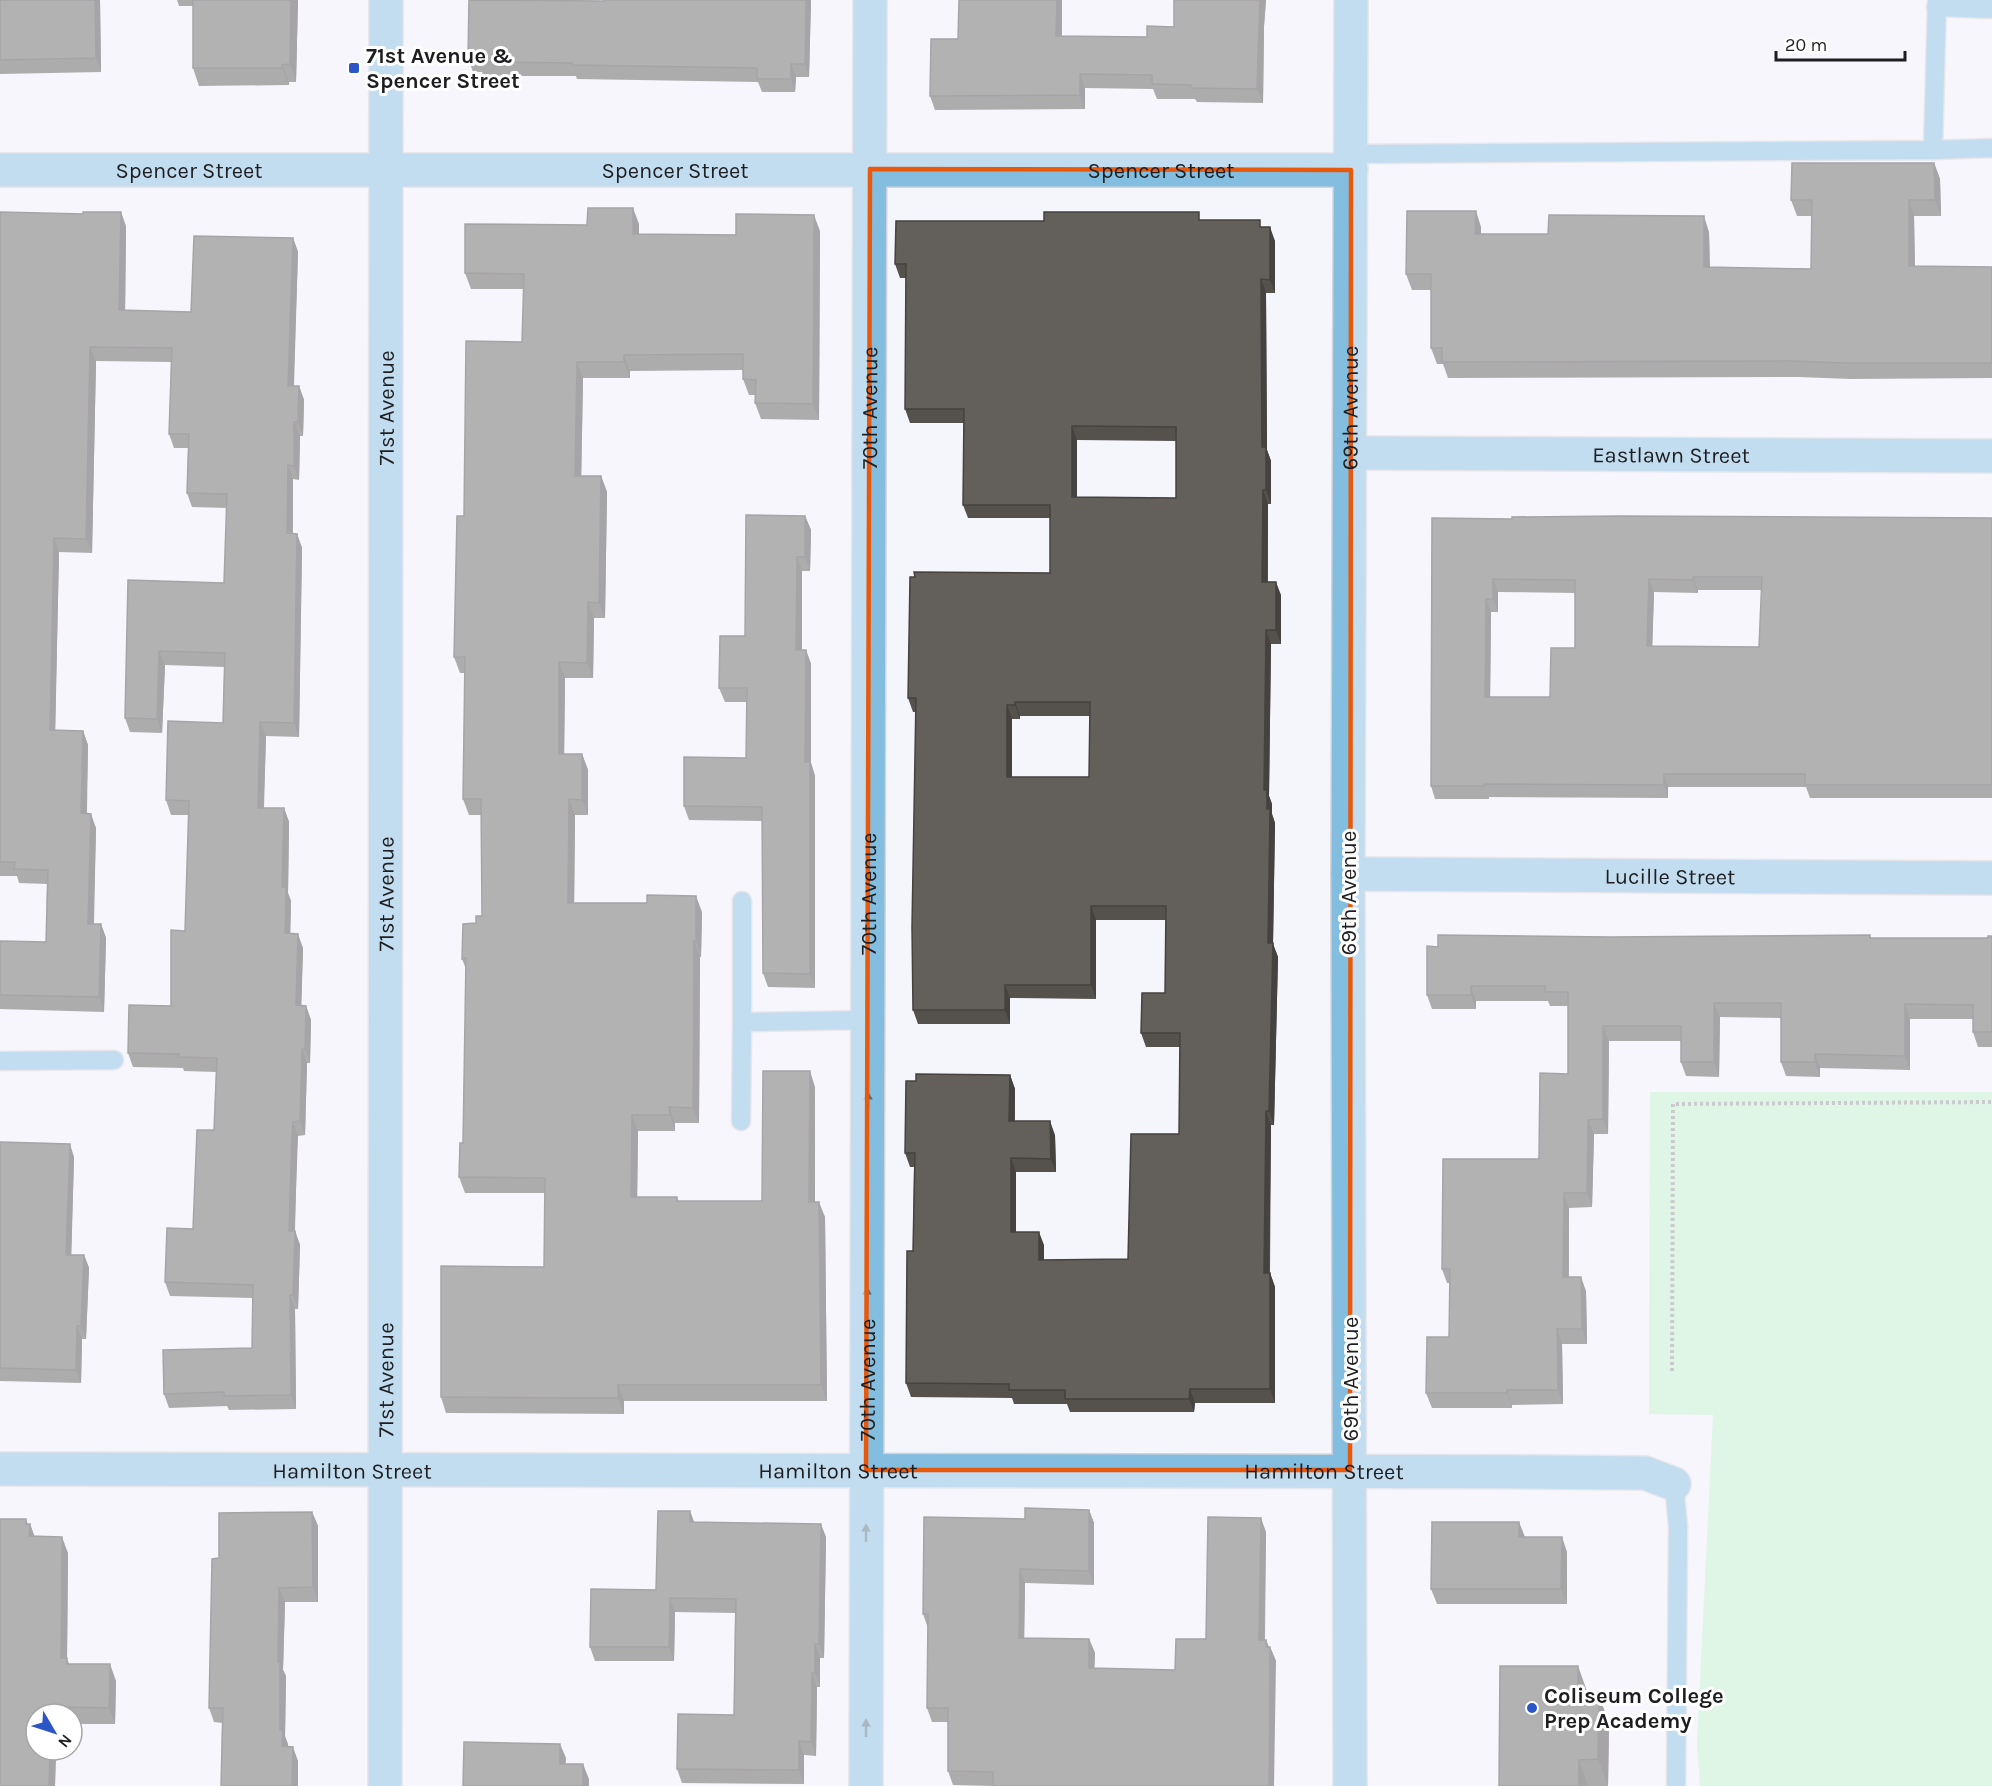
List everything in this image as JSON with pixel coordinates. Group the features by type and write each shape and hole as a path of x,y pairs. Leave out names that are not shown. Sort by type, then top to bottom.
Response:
{"street":[{"name":"71st Avenue","path":"385,1786 386,0"},
{"name":"70th Avenue","path":"866,1786 870,0"},
{"name":"69th Avenue","path":"1350,1786 1348,874 1351,0"},
{"name":"Spencer Street","path":"0,170 870,169 1351,162"},
{"name":"Eastlawn Street","path":"1350,453 1992,456"},
{"name":"Lucille Street","path":"1348,874 1992,878"},
{"name":"Hamilton Street","path":"0,1469 385,1472 1350,1470 1646,1473 1674,1484"}],"lane":[{"path":"1933,150 1937,4 1992,9"},
{"path":"1351,162 1992,148"},
{"path":"741,1121 742,901"},
{"path":"742,1022 868,1020"},
{"path":"0,1061 114,1060"},
{"path":"1674,1484 1678,1526 1676,1786"}],"path":[{"path":"1671,1371 1673,1104 1992,1102"}],"highlighted area":[{"path":"870,169 1351,170 1350,1470 866,1470"}],"green space":[{"path":"1650,1092 1992,1092 1992,1786 1700,1786 1697,1744 1713,1415 1649,1414"}],"building":[{"path":"0,0 95,0 96,58 0,60"},
{"path":"193,0 291,0 290,64 282,65 282,68 193,68"},
{"path":"469,0 806,0 805,64 791,64 791,79 757,79 757,68 478,62 478,59 468,58"},
{"path":"959,0 1057,0 1056,36 1147,37 1147,26 1174,27 1174,0 1260,0 1257,89 1191,88 1191,85 1152,84 1152,75 1080,74 1080,95 930,96 931,39 958,39"},
{"path":"1792,163 1934,163 1935,200 1909,200 1909,266 1992,267 1992,363 1442,362 1442,348 1431,348 1431,274 1406,274 1407,211 1476,211 1475,234 1548,234 1549,215 1704,216 1704,267 1811,269 1812,200 1791,200"},
{"path":"588,208 633,208 633,234 736,235 736,214 814,215 813,404 755,403 756,380 743,379 743,354 624,355 624,362 577,362 575,476 601,476 599,603 588,602 587,663 559,662 559,754 582,754 582,800 569,799 568,903 647,903 647,895 696,896 693,1108 669,1107 670,1115 632,1115 631,1197 677,1197 677,1201 762,1201 763,1071 810,1071 809,1202 819,1202 821,1385 618,1385 618,1398 441,1397 441,1266 544,1267 545,1178 459,1177 460,1143 463,1143 466,958 462,959 463,924 476,923 476,916 482,916 481,799 463,799 465,657 454,657 457,516 464,516 466,341 522,342 524,274 465,273 465,224 587,225"},
{"path":"0,212 83,214 83,212 121,212 119,310 191,312 194,236 293,238 288,386 299,386 298,422 294,422 294,466 288,465 287,533 297,534 294,723 260,722 258,808 284,808 282,887 286,887 285,933 298,934 296,1005 306,1006 300,1121 293,1122 292,1133 289,1231 295,1231 293,1295 290,1295 291,1395 224,1396 224,1392 164,1394 163,1350 252,1348 253,1285 165,1282 167,1228 193,1229 197,1130 214,1130 217,1058 179,1057 179,1054 128,1053 129,1005 171,1006 171,930 185,931 189,801 166,800 168,721 223,723 225,653 159,651 157,719 125,718 128,580 224,583 227,494 187,493 189,434 169,434 172,348 90,347 86,539 54,538 50,730 83,731 81,813 91,814 88,924 101,924 99,997 0,995 0,941 46,942 48,870 14,869 15,862 0,862"},
{"path":"1044,212 1199,212 1199,220 1260,220 1260,227 1270,227 1270,280 1261,279 1262,447 1266,447 1262,582 1276,582 1276,630 1266,630 1264,790 1267,790 1267,809 1270,809 1268,943 1273,943 1269,1111 1266,1111 1264,1273 1270,1273 1270,1389 1190,1389 1189,1399 1065,1399 1065,1390 1009,1390 1009,1384 906,1383 907,1251 913,1251 915,1153 905,1153 906,1081 916,1081 916,1074 1010,1075 1009,1121 1050,1121 1051,1159 1011,1158 1011,1232 1039,1232 1039,1260 1128,1259 1131,1134 1179,1134 1180,1033 1141,1033 1142,993 1165,993 1166,906 1091,906 1091,985 1005,985 1005,1010 913,1010 916,698 908,698 910,577 915,577 914,572 1050,573 1050,505 963,505 964,409 905,409 906,264 895,264 896,221 1044,221","holes":["1072,426 1176,427 1176,498 1072,497","1015,702 1090,702 1089,777 1007,777 1007,705 1015,705"]},
{"path":"746,515 805,516 805,557 797,557 796,650 806,650 805,762 810,762 810,974 763,973 762,807 684,806 684,757 746,758 747,688 719,688 720,636 745,636"},
{"path":"1512,517 1992,518 1992,785 1805,785 1805,774 1664,774 1664,785 1431,786 1432,518 1512,519","holes":["1693,577 1762,577 1759,647 1647,646 1649,579 1693,580","1493,579 1575,580 1575,648 1551,648 1550,697 1485,697 1486,599 1493,599"]},
{"path":"1438,935 1610,937 1870,935 1870,938 1988,938 1992,936 1992,1032 1973,1032 1973,1005 1905,1004 1905,1056 1815,1054 1815,1062 1781,1062 1781,1003 1714,1003 1714,1062 1681,1062 1681,1026 1603,1026 1603,1119 1588,1120 1587,1193 1564,1193 1563,1277 1581,1277 1582,1329 1557,1329 1558,1390 1507,1390 1507,1393 1426,1393 1427,1337 1449,1337 1450,1269 1442,1269 1443,1159 1539,1159 1540,1073 1568,1074 1568,992 1545,992 1545,986 1471,986 1471,995 1427,995 1427,946 1438,947"},
{"path":"0,1142 70,1144 66,1255 84,1255 81,1326 77,1326 76,1370 0,1368"},
{"path":"1025,1508 1089,1510 1089,1571 1020,1569 1019,1638 1089,1639 1089,1668 1175,1670 1176,1639 1206,1639 1208,1517 1261,1518 1259,1640 1266,1640 1266,1647 1270,1647 1269,1786 993,1786 993,1772 948,1771 948,1708 927,1708 928,1614 923,1614 924,1517 1025,1519"},
{"path":"658,1511 690,1511 690,1522 821,1524 819,1644 815,1644 815,1673 812,1673 811,1742 799,1741 799,1770 677,1769 678,1714 734,1715 736,1599 670,1598 669,1647 590,1647 591,1589 656,1590"},
{"path":"312,1512 313,1587 279,1588 280,1730 283,1730 282,1746 293,1747 292,1786 221,1786 223,1708 209,1708 212,1559 219,1558 219,1513"},
{"path":"0,1519 26,1519 26,1524 30,1524 29,1536 62,1537 61,1658 67,1658 67,1664 110,1664 109,1708 84,1707 84,1702 24,1702 24,1762 50,1762 49,1786 0,1786"},
{"path":"1432,1522 1519,1522 1519,1537 1562,1537 1561,1589 1431,1589"},
{"path":"1500,1666 1578,1666 1578,1695 1599,1696 1598,1759 1579,1760 1579,1786 1499,1786"},
{"path":"464,1742 560,1744 560,1764 583,1764 583,1786 463,1786"}],"place":[{"name":"71st Avenue & Spencer Street","path":"354,68"},
{"name":"Coliseum College Prep Academy","path":"1532,1708"}]}
